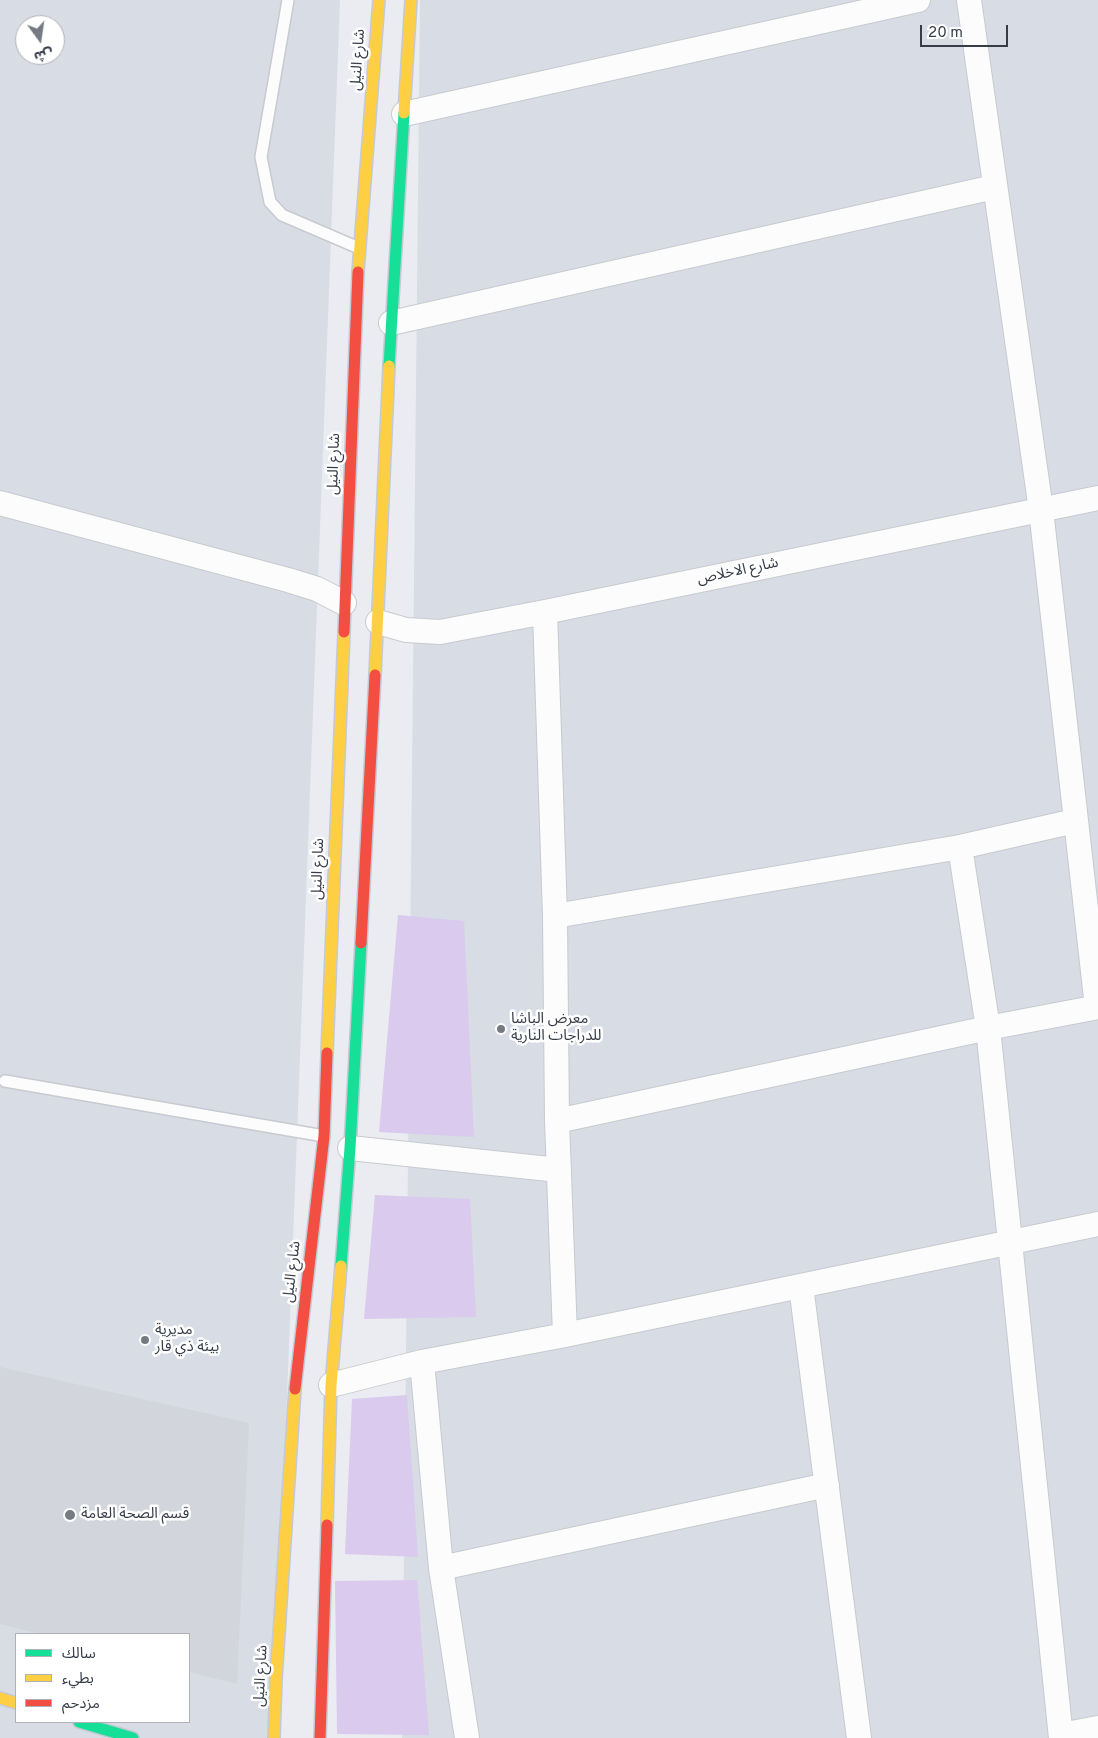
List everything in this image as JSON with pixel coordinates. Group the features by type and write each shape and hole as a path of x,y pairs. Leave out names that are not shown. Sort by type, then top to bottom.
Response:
{"main road":[{"name":"شارع النيل","path":"274,1738 293,1404 324,1136 359,248 379,0"},
{"path":"320,1738 331,1385 350,1148 378,622 391,323 411,0"},
{"path":"0,1698 15,1703"},
{"path":"82,1723 133,1738"}],"street":[{"path":"404,114 918,0"},
{"path":"557,1121 988,1028 1098,1007 1075,821 1041,510 969,0"},
{"path":"391,323 994,187"},
{"name":"شارع الاخلاص","path":"378,622 406,630 440,632 546,612 1098,498"},
{"path":"0,503 288,580 317,589 344,603"},
{"path":"546,612 555,916 557,1121 565,1335"},
{"path":"555,916 960,847 1075,821"},
{"path":"960,847 988,1028 1061,1737 1098,1728"},
{"path":"350,1148 559,1170"},
{"path":"331,1385 422,1362 565,1335 1098,1224"},
{"path":"801,1286 859,1738"},
{"path":"422,1362 440,1568 467,1738"},
{"path":"440,1568 826,1484"}],"lane":[{"path":"288,0 262,157 270,202 282,215 359,248"},
{"path":"5,1081 324,1136"}],"shaded area":[{"path":"0,0 340,0 285,1450 280,1738 0,1738"},
{"path":"420,0 1098,0 1098,1738 402,1738"},
{"path":"398,915 464,921 474,1137 379,1132"},
{"path":"375,1195 470,1199 476,1317 364,1319"},
{"path":"407,1395 418,1557 345,1554 352,1399"},
{"path":"417,1580 429,1735 337,1734 335,1581"}],"building":[{"path":"0,1367 249,1423 237,1684 190,1672 190,1633 36,1633 0,1624"}],"traffic: fast":[{"path":"389,366 404,113"},
{"path":"341,1266 350,1148 361,943"},
{"path":"82,1723 133,1738"}],"traffic: slow":[{"path":"358,272 379,0"},
{"path":"404,113 411,0"},
{"path":"375,675 389,366"},
{"path":"327,1053 344,632"},
{"path":"327,1525 331,1385 341,1266"},
{"path":"274,1738 276,1679 295,1389"},
{"path":"0,1698 15,1703"}],"traffic: jam":[{"path":"344,632 358,272"},
{"path":"361,943 375,675"},
{"path":"295,1389 324,1136 327,1053"},
{"path":"320,1738 327,1525"}],"place":[{"name":"معرض الباشا للدراجات النارية","path":"501,1029"},
{"name":"مديرية بيئة ذي قار","path":"145,1340"},
{"name":"قسم الصحة العامة","path":"70,1515"}]}
